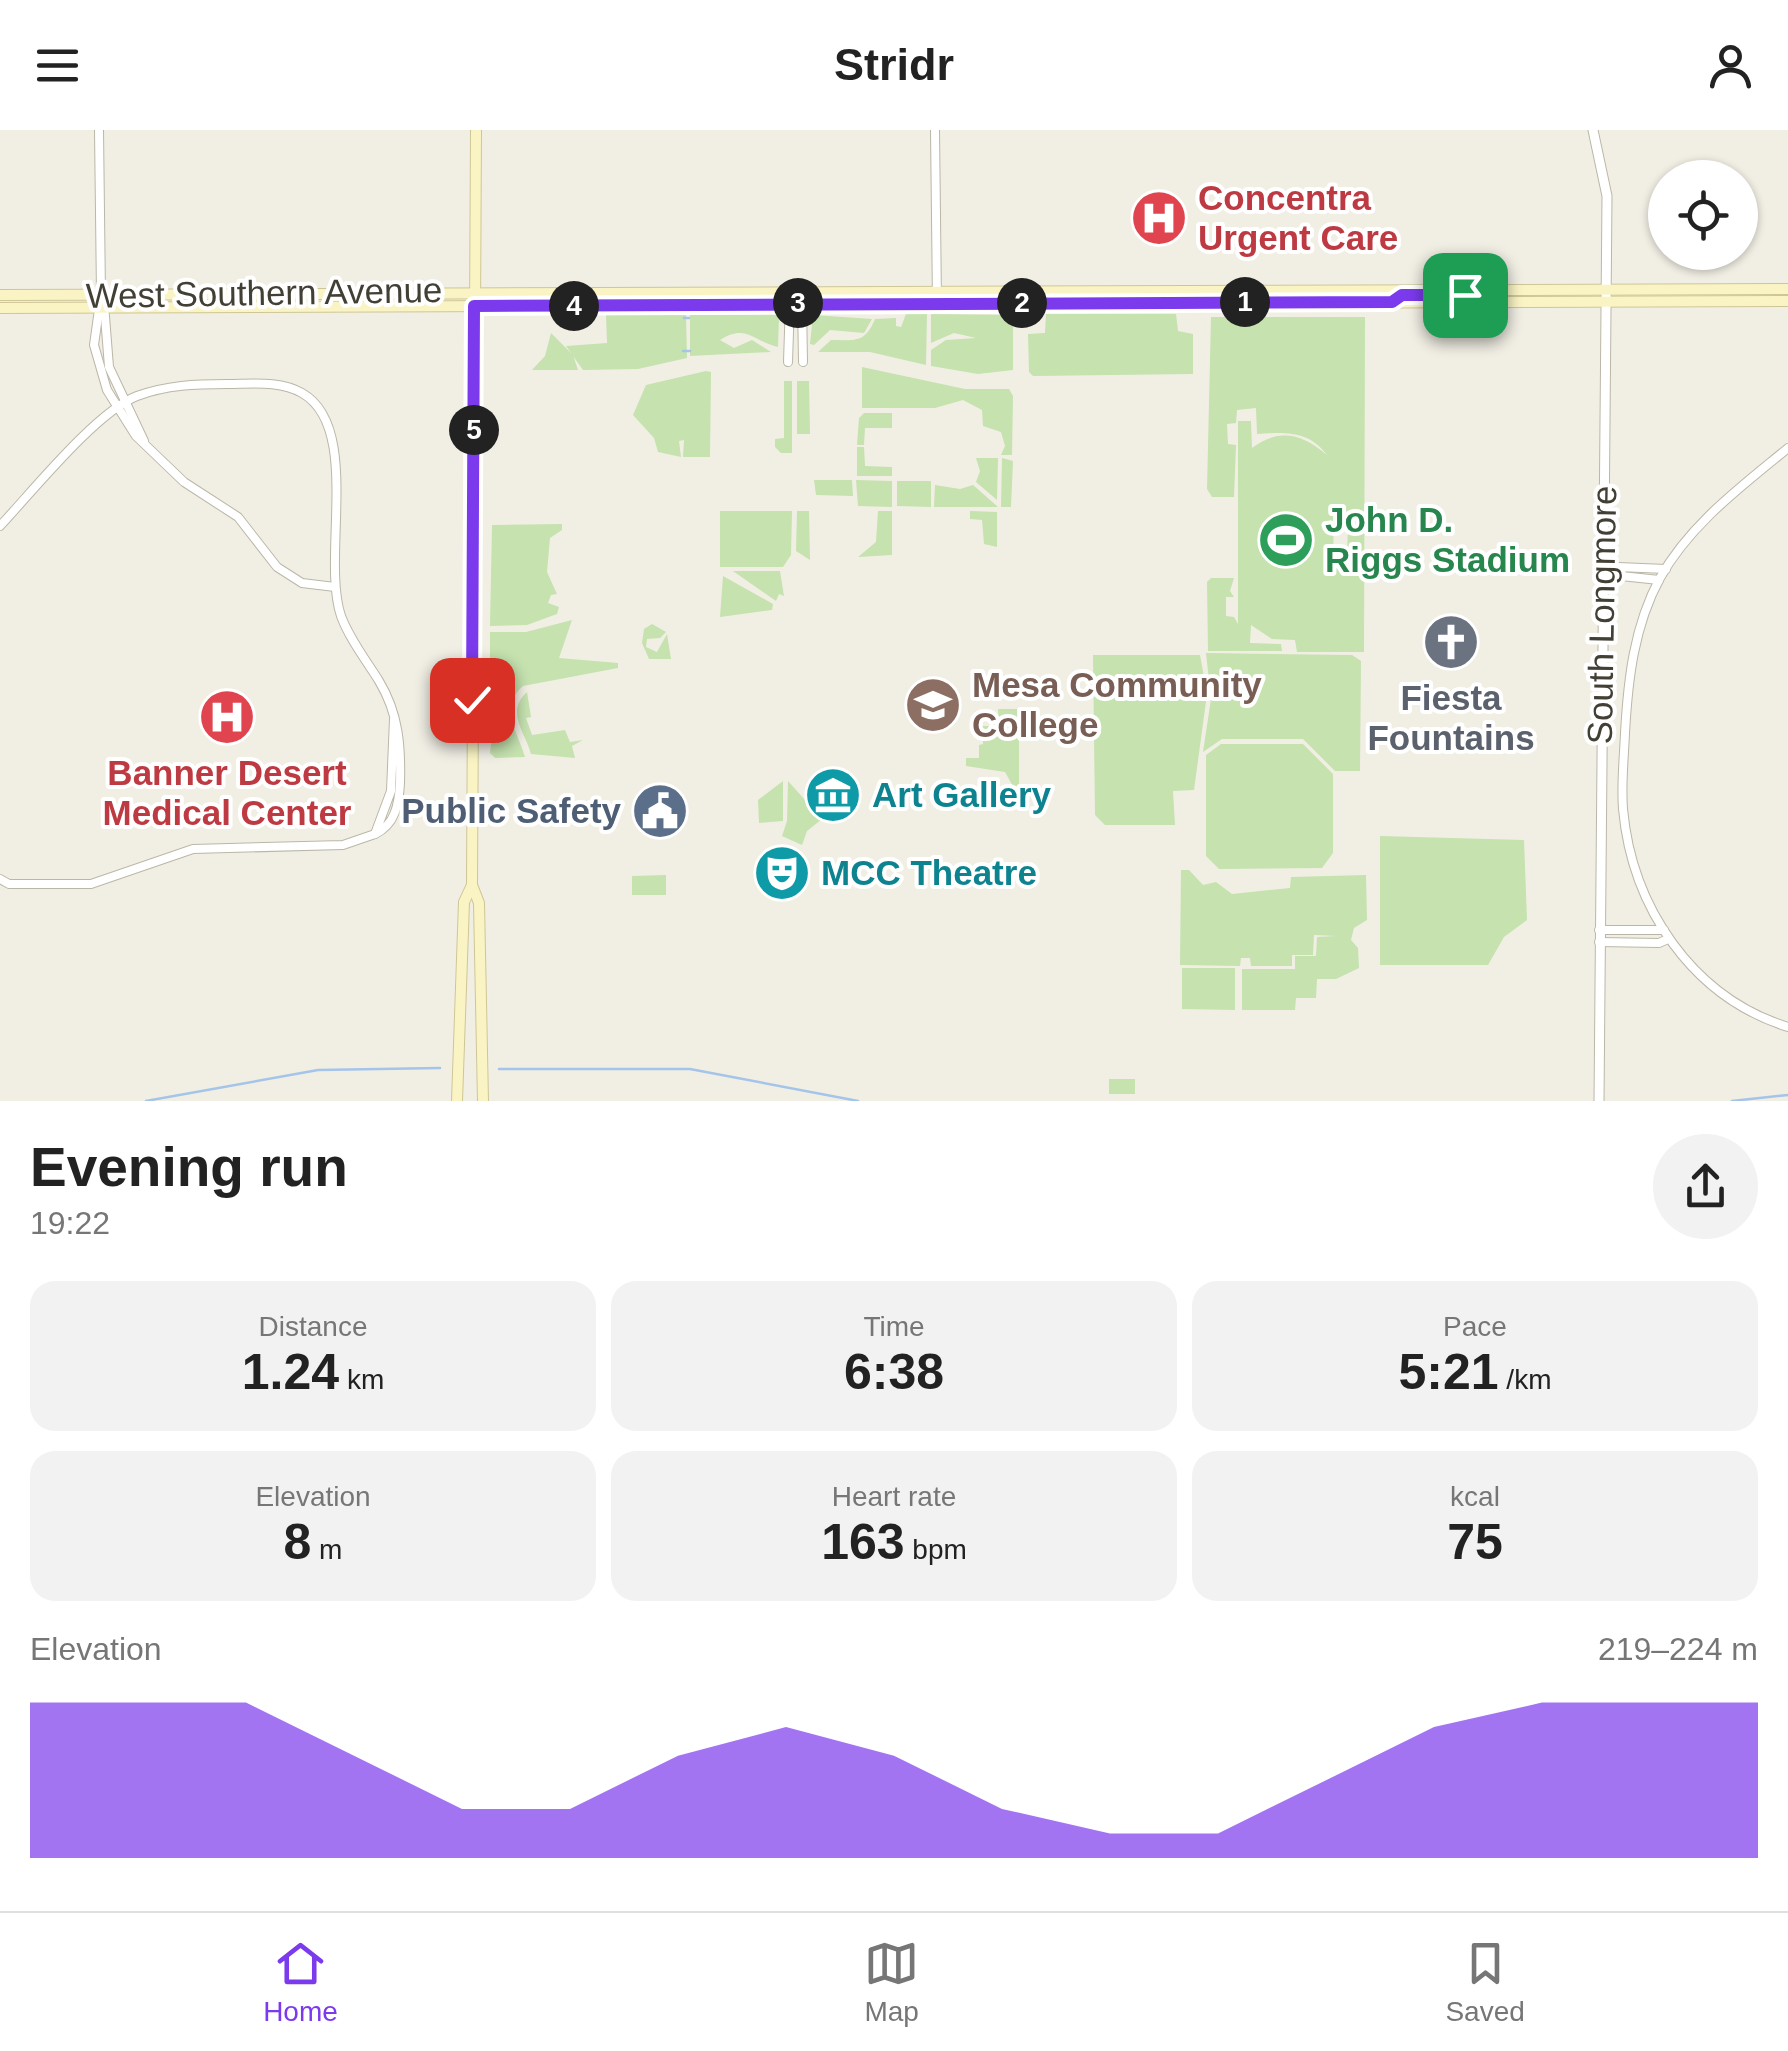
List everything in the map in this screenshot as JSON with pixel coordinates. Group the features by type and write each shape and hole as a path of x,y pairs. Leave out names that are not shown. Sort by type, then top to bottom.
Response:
{"main road":[{"path":"476,130 472,884 479,903 483,1101"},
{"name":"West Southern Avenue","path":"0,296 796,290 937,297 1392,302 1788,288"},
{"name":"West Southern Avenue","path":"0,308 802,303 937,297 1474,289 1788,301"},
{"path":"1392,302 1402,295 1465,295 1474,289"},
{"path":"625,304 682,297 690,290"},
{"path":"270,308 282,302 320,300 327,293"},
{"path":"227,294 227,307"},
{"path":"457,1101 464,902 472,884"}],"street":[{"path":"100,130 100,296 109,367 144,441"},
{"path":"935,130 937,297"},
{"name":"South Longmore","path":"1592,130 1606,185 1599,1101"},
{"path":"788,362 789,303 796,290"},
{"path":"796,290 802,303 803,362"},
{"path":"101,308 97,363 116,408 184,482 238,518 277,567 302,583 335,588"},
{"path":"0,526 126,402 180,385 282,385 316,404 333,440 335,588 346,627 383,688 394,719 391,791 375,834 344,845 193,849 91,884 8,884 0,879"},
{"path":"1788,448 1707,517 1659,580 1628,678 1623,795 1630,850 1644,896 1666,934 1719,993 1750,1012 1788,1027"},
{"path":"1602,574 1618,568 1666,569"},
{"path":"1602,574 1659,580"},
{"path":"1599,930 1666,934"},
{"path":"1599,942 1659,943 1666,934"}],"green space":[{"path":"906,314 927,314 926,365 870,352 818,352 831,340 863,337 875,319 896,318 896,326 901,327"},
{"path":"931,314 1013,315 1013,370 978,374 931,366 931,350 946,340 976,338 954,333 931,343"},
{"path":"1046,314 1176,314 1178,331 1193,334 1193,374 1033,376 1029,372 1028,334 1045,333"},
{"path":"606,315 686,315 687,358 638,369 583,370 566,346 607,343"},
{"path":"690,315 779,317 778,347 743,333 720,340 734,348 752,340 771,352 690,356"},
{"path":"813,315 872,319 864,333 830,330 814,345 810,344"},
{"path":"1211,317 1365,317 1364,652 1297,652 1295,640 1272,639 1251,625 1250,643 1281,644 1282,651 1208,651 1207,582 1211,578 1234,578 1230,591 1234,597 1226,597 1226,616 1234,617 1238,624 1238,421 1251,421 1252,448 1272,437 1291,436 1327,455 1304,437 1286,433 1257,434 1256,408 1237,410 1236,423 1227,424 1228,444 1236,445 1234,497 1212,497 1207,489","holes":["1334,508 1337,517 1348,517 1347,566 1333,567"]},
{"path":"551,333 573,355 578,370 532,370 545,356"},
{"path":"862,367 965,389 1009,389 1013,396 1012,455 1001,455 1005,446 1001,432 983,426 982,410 963,400 935,408 862,408"},
{"path":"711,372 710,457 683,457 684,440 679,441 681,457 658,452 654,438 633,415 646,385"},
{"path":"784,381 792,381 792,453 781,453 775,447 775,439 784,438"},
{"path":"797,381 809,381 810,434 797,434"},
{"path":"864,413 892,413 892,428 865,428 864,445 857,445 859,418"},
{"path":"857,447 864,447 865,466 892,467 892,476 857,476"},
{"path":"976,458 998,458 997,500 976,482 980,471"},
{"path":"1002,458 1013,461 1011,507 1001,507"},
{"path":"814,480 852,480 853,496 816,495"},
{"path":"856,480 892,481 892,507 858,506"},
{"path":"897,481 931,481 931,507 897,506"},
{"path":"935,485 960,489 973,485 998,507 934,507"},
{"path":"720,511 792,511 791,555 783,567 720,567"},
{"path":"797,511 809,511 810,560 796,551"},
{"path":"878,511 892,511 892,555 858,557 876,542"},
{"path":"970,511 997,512 997,547 984,544 982,520 970,519"},
{"path":"562,524 562,530 550,538 547,572 557,594 551,595 548,603 559,607 557,614 527,625 490,626 492,525"},
{"path":"733,571 780,571 784,596 779,594 776,601"},
{"path":"723,576 773,604 772,610 720,617"},
{"path":"572,620 559,658 618,663 618,668 523,686 516,694 511,712 525,757 495,758 490,753 496,702 490,693 490,632 526,632"},
{"path":"652,624 666,632 660,638 647,639 646,647 657,652 667,634 671,659 649,659 642,643 644,629"},
{"path":"1206,653 1352,655 1361,661 1360,771 1335,771 1303,739 1222,739 1203,752 1211,699"},
{"path":"1093,655 1200,655 1207,694 1194,790 1173,791 1175,825 1105,825 1095,815"},
{"path":"527,692 531,717 526,718 532,735 565,730 570,742 583,740 572,746 575,758 531,754 517,715"},
{"path":"998,709 1017,709 1019,797 1005,772 966,766 966,758 979,758 979,745 983,744 983,739 976,739 976,726 999,726"},
{"path":"1221,744 1303,744 1333,774 1333,853 1322,868 1219,869 1206,856 1206,755"},
{"path":"783,781 783,821 759,823 758,800"},
{"path":"788,781 822,819 807,831 802,845 782,836 787,821"},
{"path":"950,788 1005,789 1007,796 950,796"},
{"path":"1380,836 1524,840 1527,920 1504,937 1488,965 1380,965"},
{"path":"1181,870 1189,870 1203,885 1216,882 1232,894 1290,888 1291,877 1366,875 1367,920 1354,928 1351,940 1358,948 1359,968 1336,979 1317,979 1316,998 1296,998 1295,1010 1242,1010 1242,969 1295,969 1295,956 1316,956 1317,937 1336,936 1314,935 1313,955 1292,955 1292,966 1251,966 1250,958 1241,958 1240,966 1180,965"},
{"path":"666,875 666,895 632,895 632,876"},
{"path":"1182,968 1235,968 1235,1010 1182,1009"},
{"path":"1109,1079 1135,1079 1135,1094 1109,1094"}],"waterway":[{"path":"684,318 689,318"},
{"path":"683,351 690,351"},
{"path":"146,1101 318,1070 440,1068"},
{"path":"499,1069 690,1069 858,1101"},
{"path":"1732,1101 1788,1095"}],"place":[{"name":"Concentra Urgent Care","path":"1159,218"},
{"name":"John D. Riggs Stadium","path":"1286,540"},
{"name":"Fiesta Fountains","path":"1451,642"},
{"name":"Mesa Community College","path":"933,705"},
{"name":"Banner Desert Medical Center","path":"227,717"},
{"name":"Art Gallery","path":"833,795"},
{"name":"Public Safety","path":"660,811"},
{"name":"MCC Theatre","path":"782,873"}],"route":[{"path":"472,700 474,306 1392,302 1402,295 1465,295"}]}
